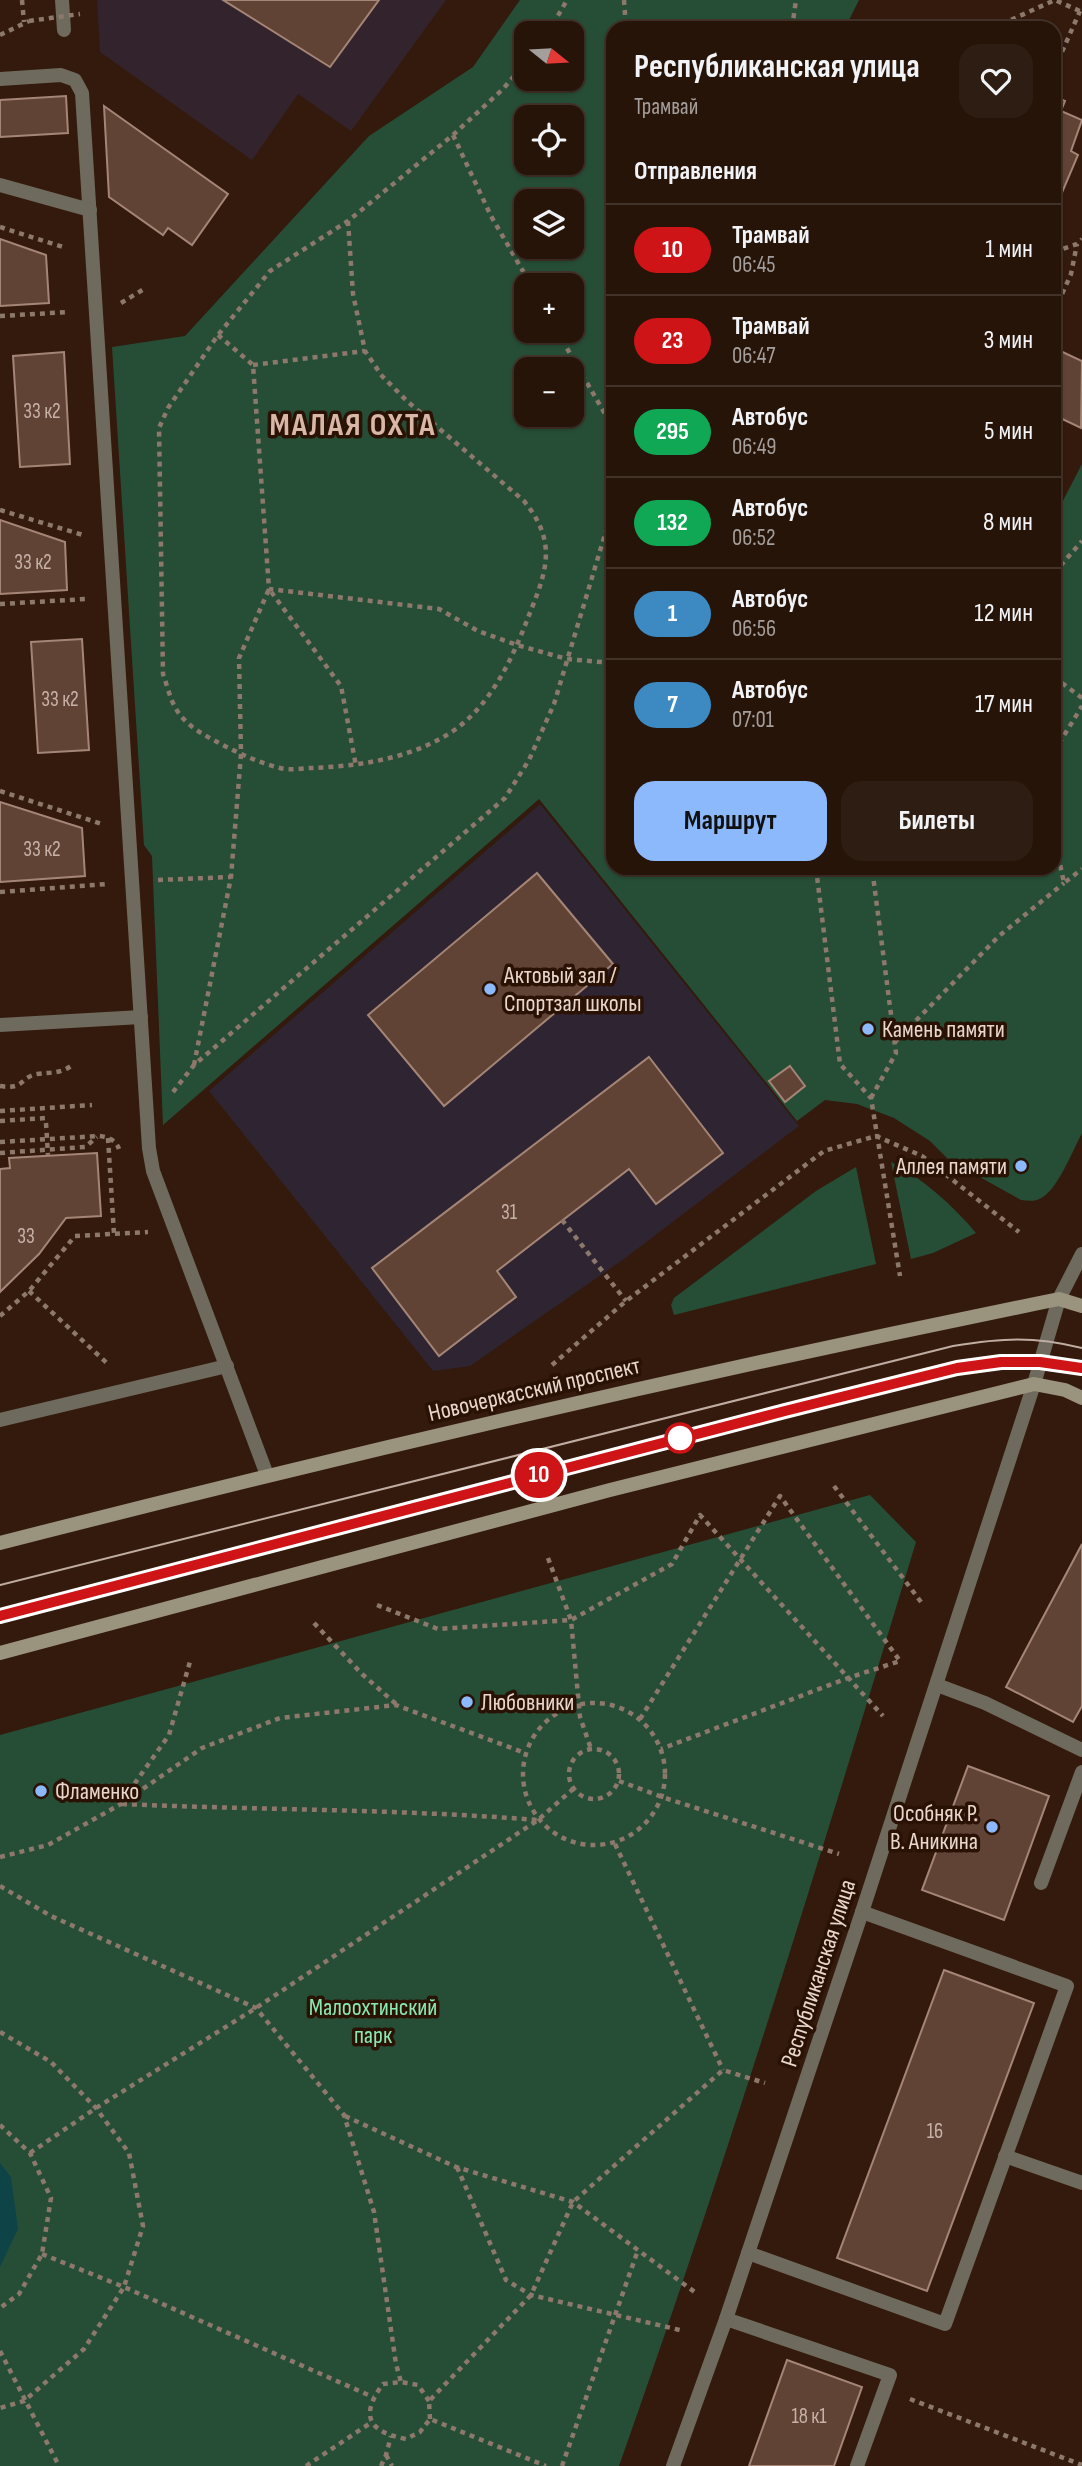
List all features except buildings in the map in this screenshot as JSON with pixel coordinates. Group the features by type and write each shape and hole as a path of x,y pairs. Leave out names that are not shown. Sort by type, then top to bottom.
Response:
{"main road":[{"name":"Новочеркасский проспект","path":"0,1543 267,1475 669,1381 1059,1299 1082,1306"},
{"path":"0,1653 610,1490 1034,1384 1065,1390 1082,1398"}],"street":[{"path":"62,0 64,30"},
{"path":"0,79 61,75 75,80 82,93 149,1148 153,1171 267,1475"},
{"path":"0,185 90,210"},
{"path":"0,1025 141,1017"},
{"name":"Республиканская улица","path":"673,2466 726,2319 862,1912 1034,1384 1059,1299 1082,1254"},
{"path":"0,1420 226,1366"},
{"path":"937,1685 985,1703 1082,1750"},
{"path":"1041,1883 1082,1772"},
{"path":"748,2253 945,2324 1067,1986 862,1912"},
{"path":"1005,2156 1082,2183"},
{"path":"726,2319 891,2375 857,2466"}],"path":[{"path":"22,0 26,22"},
{"path":"555,21 567,0"},
{"path":"624,0 626,21"},
{"path":"793,21 796,0"},
{"path":"1008,21 1055,0 1081,11 1061,55"},
{"path":"0,35 26,22 80,14"},
{"path":"348,221 353,293 365,351 382,376 407,401 524,501 539,520 547,543 537,596 517,645 485,701 451,732 407,753 356,766 283,769 241,754 196,731 176,709 163,674 159,428 168,408 218,335 270,271 348,221 453,135 514,76"},
{"path":"453,135 491,216 524,273"},
{"path":"0,227 93,257"},
{"path":"1061,250 1077,244 1082,239"},
{"path":"1061,296 1071,274 1077,244"},
{"path":"0,316 50,313"},
{"path":"194,1065 231,877 241,754 239,658 269,589 253,365 218,335"},
{"path":"564,343 606,416"},
{"path":"253,365 365,351"},
{"path":"0,510 66,530"},
{"path":"168,1098 194,1065 505,798 529,760 554,704 606,531"},
{"path":"1061,565 1082,541"},
{"path":"269,589 439,609 478,631 517,645 567,659 606,662"},
{"path":"269,589 341,686 356,766"},
{"path":"0,604 68,600"},
{"path":"1061,682 1082,698"},
{"path":"1061,740 1082,706"},
{"path":"0,791 83,816"},
{"path":"1061,869 1064,883"},
{"path":"895,1043 999,936 1082,869"},
{"path":"817,875 840,1064 871,1098 900,1276"},
{"path":"871,1098 896,1053 873,875"},
{"path":"177,879 231,877"},
{"path":"0,892 86,887"},
{"path":"0,1086 12,1088 38,1074 61,1072 71,1066"},
{"path":"0,1111 92,1105"},
{"path":"45,1108 48,1155"},
{"path":"0,1121 46,1121"},
{"path":"0,1142 99,1136 85,1147 0,1153"},
{"path":"552,1365 626,1301 824,1151 876,1136 922,1156 1019,1232"},
{"path":"108,1138 114,1234"},
{"path":"562,1220 626,1301"},
{"path":"0,1316 29,1291 75,1236 149,1232"},
{"path":"29,1291 109,1366"},
{"path":"834,1486 921,1602"},
{"path":"640,1719 780,1496 900,1661 661,1749"},
{"path":"377,1605 438,1629 571,1620 672,1564 700,1515 883,1716"},
{"path":"548,1558 571,1620 580,1717 591,1749"},
{"path":"314,1623 362,1674 396,1705 525,1753"},
{"path":"121,1804 169,1735 191,1658"},
{"path":"121,1804 261,1810 440,1812 537,1820 572,1844 615,1844 644,1826 662,1797 666,1773 661,1749 640,1719 611,1705 579,1704 555,1714 537,1730 525,1753 523,1788 537,1820"},
{"path":"0,1857 48,1846 121,1804 202,1748 280,1718 396,1705"},
{"path":"591,1749 607,1752 618,1765 619,1781 608,1796 589,1800 573,1789 568,1773 576,1757 591,1749"},
{"path":"619,1781 839,1854"},
{"path":"30,2153 96,2108 256,2008 537,1820 573,1789"},
{"path":"615,1844 723,2070 765,2083"},
{"path":"0,1886 51,1916 256,2008 344,2115 374,2212 396,2364 401,2382"},
{"path":"0,2032 51,2062 96,2108 129,2153 143,2226 124,2287 84,2349 24,2401 0,2408"},
{"path":"429,2401 531,2295 573,2202 723,2070"},
{"path":"344,2115 456,2166 573,2202 696,2293"},
{"path":"0,2125 30,2153 51,2198 42,2254 19,2294 0,2308"},
{"path":"456,2166 506,2280 531,2295 684,2331"},
{"path":"562,2466 638,2250"},
{"path":"42,2254 124,2287 373,2397"},
{"path":"0,2351 59,2466"},
{"path":"401,2382 418,2385 429,2401 430,2419 420,2432 406,2439 382,2433 372,2422 370,2409 373,2397 383,2384 401,2382"},
{"path":"885,2389 1082,2465"},
{"path":"430,2419 546,2466"},
{"path":"306,2466 372,2422"},
{"path":"381,2466 391,2436"},
{"path":"386,2455 392,2466"}],"shaded area":[{"path":"97,0 446,0 351,131 298,94 252,160 100,52"},
{"path":"540,804 799,1126 624,1259 470,1366 433,1371 209,1091"}],"green space":[{"path":"520,0 859,0 848,21 606,21 606,875 1061,875 1061,504 1082,464 1082,1133 1060,1177 1049,1192 1040,1199 1021,1200 949,1160 930,1141 894,1118 857,1104 825,1100 797,1121 539,799 163,1125 152,856 144,845 112,347 185,336 369,136 473,67"},
{"path":"891,1162 937,1193 976,1233 933,1253 911,1259"},
{"path":"856,1167 876,1264 674,1315 671,1305 674,1298 816,1191"},
{"name":"Малоохтинский парк","path":"870,1495 916,1542 736,2121 619,2466 0,2466 0,1735"}],"water":[{"path":"0,2163 11,2177 18,2229 0,2267"}],"tram line":[{"path":"0,1585 953,1346 1018,1340 1082,1348"},
{"path":"0,1616 957,1368 1001,1362 1040,1362 1082,1368"},
{"name":"10","path":"0,1616 957,1368 1001,1362 1040,1362 1082,1368"}],"place":[{"name":"Актовый зал / Спортзал школы","path":"490,989"},
{"name":"Камень памяти","path":"868,1029"},
{"name":"Аллея памяти","path":"1021,1166"},
{"name":"Любовники","path":"467,1702"},
{"name":"Фламенко","path":"41,1791"},
{"name":"Особняк Р. В. Аникина","path":"992,1827"}],"district":[{"name":"МАЛАЯ ОХТА","path":"353,424"}]}
